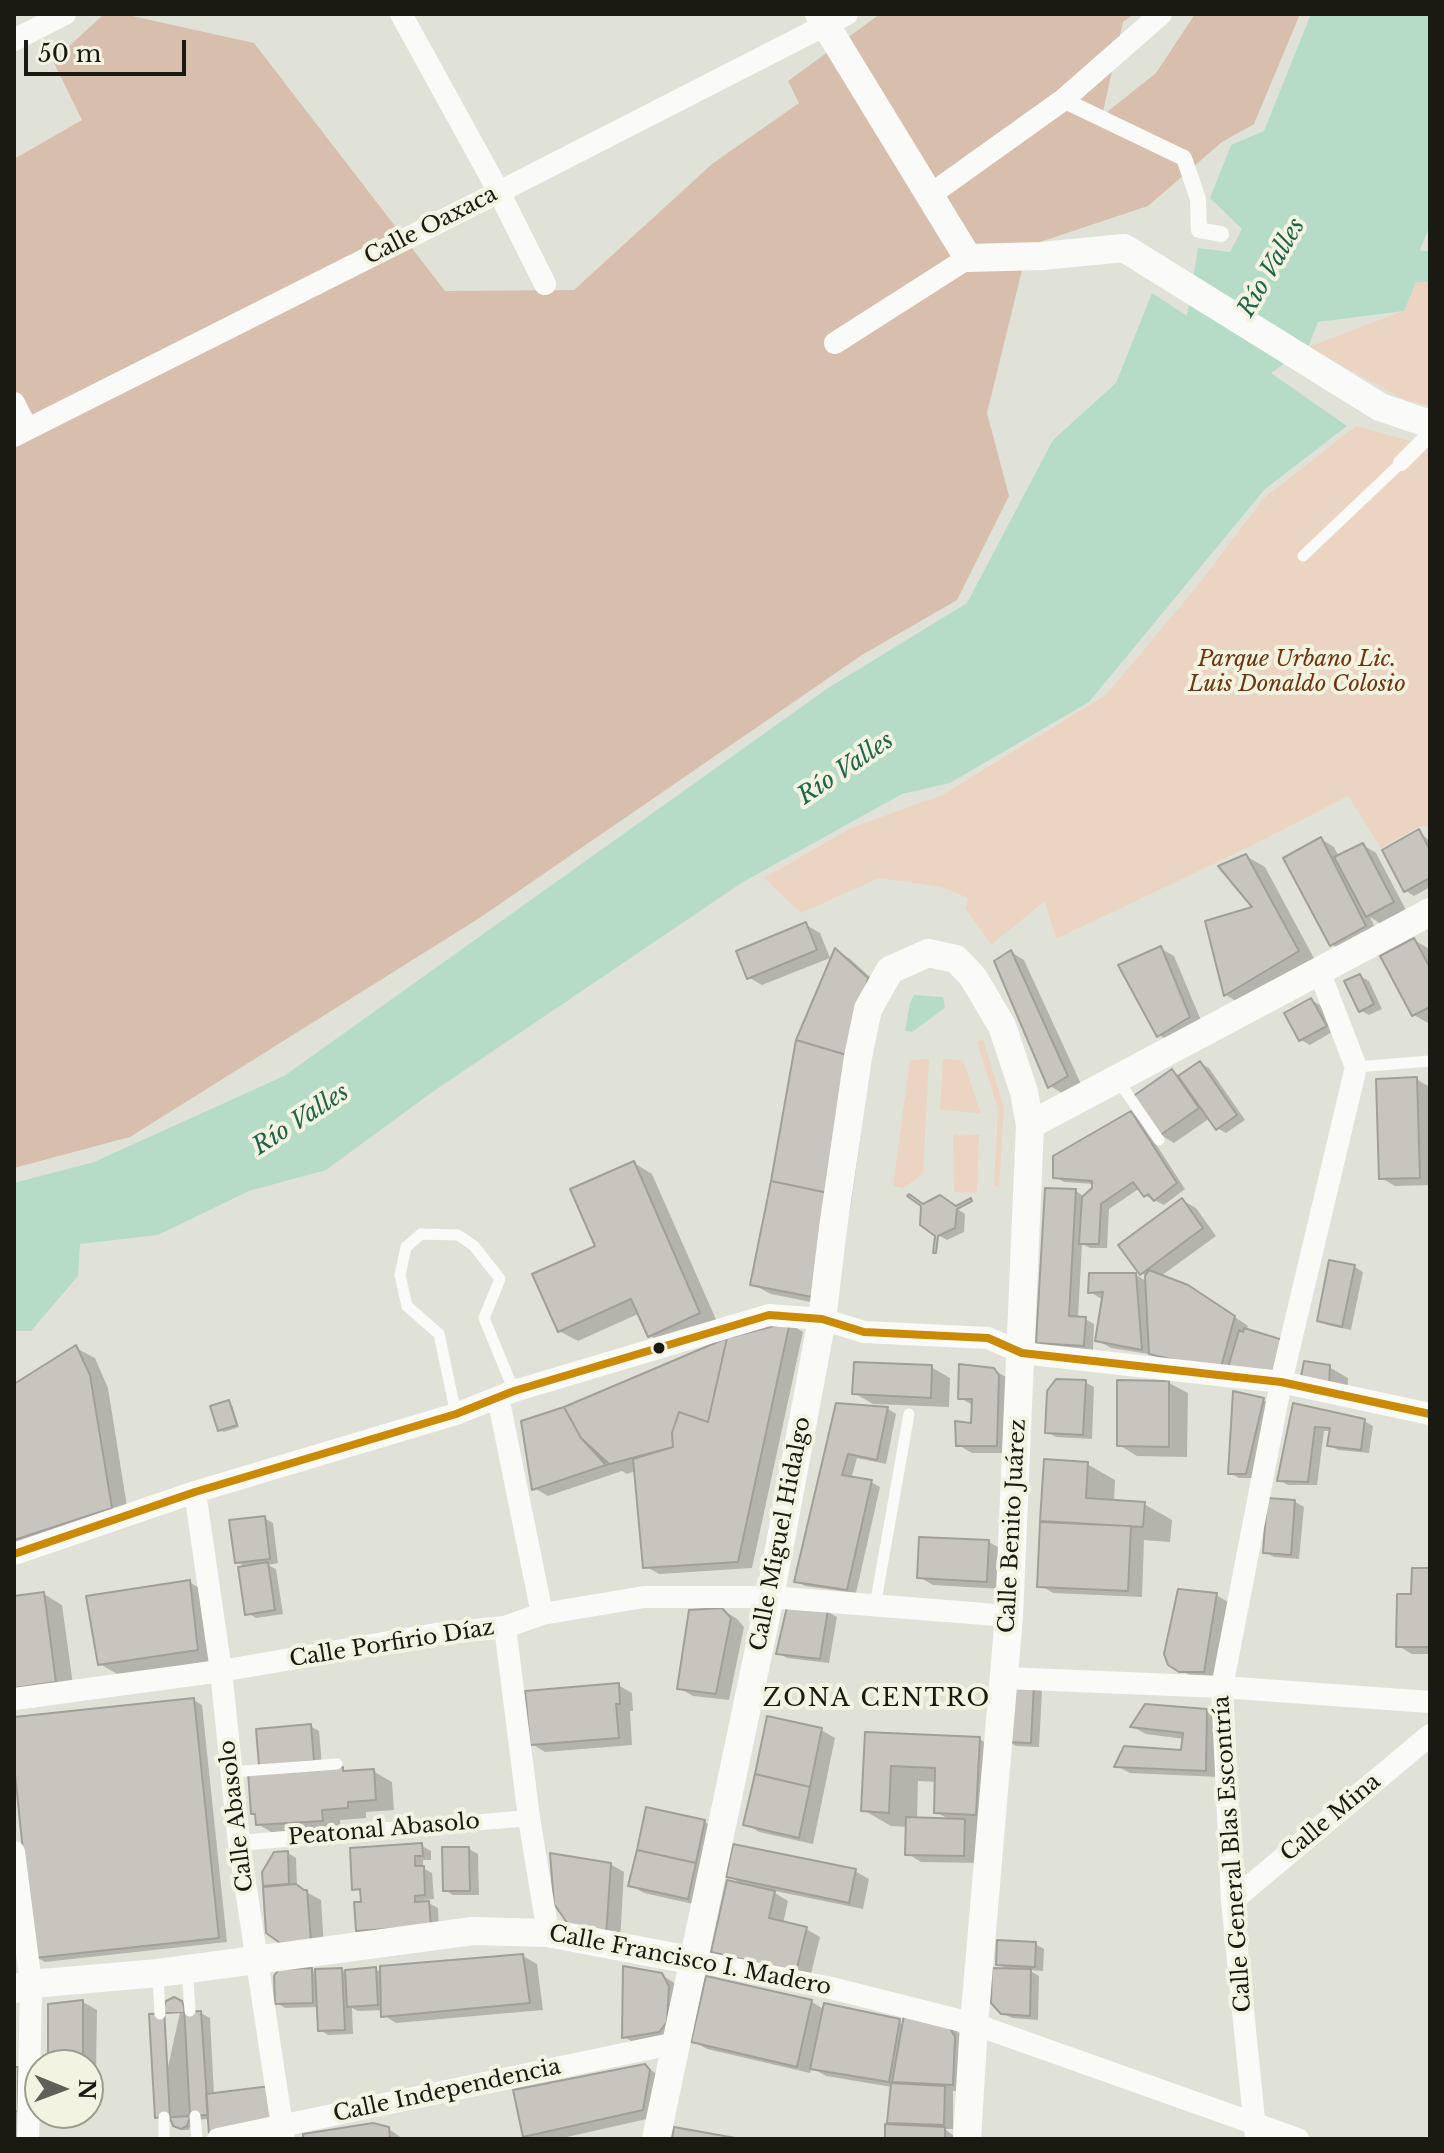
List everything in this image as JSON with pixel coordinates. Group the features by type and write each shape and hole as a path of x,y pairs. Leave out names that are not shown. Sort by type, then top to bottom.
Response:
{"street":[{"path":"14,40 65,14"},
{"path":"401,14 499,192 545,284"},
{"path":"930,195 1063,100 1161,14"},
{"path":"831,18 968,258"},
{"name":"Calle Oaxaca","path":"20,432 499,192 831,18"},
{"path":"1063,100 1184,158 1198,199 1199,230 1221,234"},
{"path":"835,343 968,258 1042,256 1124,248 1380,407 1430,424"},
{"path":"14,403 20,432"},
{"path":"1401,463 1430,434"},
{"path":"1030,1125 1430,912"},
{"name":"Calle Benito Juárez","path":"928,953 956,959 973,977 995,1014 1024,1092 1030,1125 1009,1616 967,2139"},
{"name":"Calle Miguel Hidalgo","path":"656,2139 770,1597 822,1319 855,1077 868,1009 890,970 928,953"},
{"path":"1319,971 1356,1067"},
{"name":"Calle General Blas Escontría","path":"1256,2132 1232,1901 1222,1687 1281,1382 1356,1067"},
{"path":"14,1554 195,1492 769,1315 822,1319 864,1332 988,1338 1022,1353 1281,1382 1430,1414"},
{"path":"506,1394 542,1614"},
{"name":"Calle Abasolo","path":"195,1492 221,1671 239,1843 284,2132"},
{"name":"Calle Porfirio Díaz","path":"14,1699 221,1671 436,1634 505,1627 542,1614 644,1597 770,1597 1009,1616"},
{"path":"505,1627 529,1818 548,1933"},
{"path":"1005,1678 1222,1687 1430,1702"},
{"name":"Calle Mina","path":"1232,1901 1430,1735"},
{"name":"Peatonal Abasolo","path":"239,1843 529,1818"},
{"path":"14,1852 28,2139"},
{"name":"Calle Francisco I. Madero","path":"22,1986 158,1973 473,1931 548,1933 831,1988 974,2024 1256,2132 1298,2139"},
{"name":"Calle Independencia","path":"218,2139 284,2132 676,2043"}],"lane":[{"path":"1303,556 1401,463"},
{"path":"1356,1067 1430,1061"},
{"path":"1117,1078 1159,1140"},
{"path":"456,1414 439,1334 407,1306 400,1275 406,1247 421,1234 458,1235 474,1246 500,1279 484,1318 506,1394"},
{"path":"875,1606 909,1414"},
{"path":"231,1772 337,1764"},
{"path":"187,1969 190,2011"},
{"path":"158,1973 160,2014"},
{"path":"195,2116 197,2139"},
{"path":"164,2117 164,2139"}],"green space":[{"path":"1416,282 1430,282 1430,406 1403,399 1308,347 1403,311"},
{"name":"Parque Urbano Lic. Luis Donaldo Colosio","path":"1356,426 1421,444 1430,450 1430,827 1420,826 1381,848 1348,796 1056,939 1045,901 991,945 966,909 968,898 942,887 879,878 801,913 764,878 851,828 942,795 1106,695 1198,585 1264,498"},
{"path":"983,1039 1004,1108 999,1187 994,1186 998,1109 977,1042"},
{"path":"929,1059 923,1174 904,1188 893,1186 910,1060"},
{"path":"943,1059 963,1060 981,1114 940,1109"},
{"path":"953,1134 979,1135 977,1193 954,1192"}],"shaded area":[{"path":"104,14 123,14 254,43 445,291 574,290 712,164 799,103 788,81 880,14 1134,14 1123,22 1102,116 1156,73 1195,14 1300,14 1254,124 1222,142 1148,206 1028,246 987,413 1009,496 957,600 862,655 478,919 130,1137 14,1168 14,159 82,120 53,61"}],"water":[{"name":"Río Valles","path":"1311,14 1430,14 1430,225 1420,250 1430,252 1430,282 1416,282 1404,311 1318,322 1308,347 1271,373 1347,426 1265,489 1089,702 950,783 902,794 743,882 431,1093 326,1170 249,1191 158,1235 80,1244 78,1276 31,1331 14,1331 14,1183 94,1162 284,1076 828,688 967,603 1053,440 1116,383 1152,293 1187,316 1198,248 1230,252 1242,229 1210,198 1231,145 1264,131"},
{"path":"914,995 943,997 945,1008 912,1032 905,1031 910,1003"}],"building":[{"path":"1419,829 1430,850 1430,878 1404,892 1382,850"},
{"path":"1321,837 1366,926 1330,946 1283,858"},
{"path":"1363,843 1394,902 1366,917 1334,857"},
{"path":"1246,854 1299,951 1224,996 1205,921 1252,907 1218,866"},
{"path":"806,922 817,950 747,979 736,951"},
{"path":"1414,938 1430,968 1430,1007 1412,1016 1380,956"},
{"path":"1161,946 1190,1017 1157,1037 1118,965"},
{"path":"835,948 868,978 850,1056 796,1040"},
{"path":"1011,950 1068,1076 1048,1088 994,961"},
{"path":"1360,974 1374,1004 1359,1012 1344,981"},
{"path":"1311,998 1327,1026 1299,1041 1284,1013"},
{"path":"796,1040 850,1056 833,1194 771,1181"},
{"path":"1200,1061 1237,1115 1216,1130 1178,1076"},
{"path":"1172,1069 1199,1108 1159,1136 1132,1097"},
{"path":"1417,1077 1420,1178 1379,1179 1376,1079"},
{"path":"1131,1111 1177,1183 1154,1201 1148,1194 1144,1197 1133,1182 1101,1204 1099,1244 1079,1244 1082,1197 1092,1188 1092,1181 1053,1178 1053,1156"},
{"path":"634,1161 700,1313 648,1337 631,1299 558,1332 532,1274 595,1246 570,1189"},
{"path":"771,1181 833,1194 812,1297 750,1285"},
{"path":"1045,1188 1076,1189 1069,1316 1086,1317 1084,1346 1036,1343"},
{"path":"909,1194 923,1204 940,1195 956,1206 971,1198 972,1201 957,1209 955,1228 938,1236 936,1253 933,1253 935,1236 920,1225 921,1206 907,1196"},
{"path":"1182,1198 1203,1228 1140,1275 1118,1245"},
{"path":"1329,1260 1355,1265 1342,1327 1317,1321"},
{"path":"1149,1270 1188,1285 1235,1316 1220,1371 1149,1354 1145,1276"},
{"path":"1089,1273 1136,1273 1142,1350 1095,1341 1103,1292 1088,1293"},
{"path":"790,1322 738,1562 643,1568 633,1459 673,1447 672,1433 679,1412 708,1422 727,1338"},
{"path":"1244,1328 1283,1340 1274,1375 1228,1368 1239,1330 1243,1332"},
{"path":"727,1338 708,1422 679,1412 672,1433 673,1447 606,1465 581,1438 564,1407"},
{"path":"76,1345 90,1375 112,1508 14,1540 14,1384"},
{"path":"1304,1361 1330,1365 1329,1387 1300,1382"},
{"path":"854,1362 932,1365 931,1398 852,1394"},
{"path":"959,1364 994,1368 999,1375 997,1446 956,1446 955,1421 971,1423 972,1399 958,1399"},
{"path":"1056,1379 1086,1380 1083,1435 1045,1433 1047,1391"},
{"path":"1117,1380 1169,1381 1169,1447 1117,1446"},
{"path":"1233,1391 1264,1398 1246,1474 1228,1474"},
{"path":"229,1400 237,1425 218,1431 210,1406"},
{"path":"836,1403 888,1407 877,1460 848,1454 842,1475 872,1480 847,1590 794,1582"},
{"path":"1293,1403 1365,1419 1361,1450 1327,1446 1330,1428 1315,1427 1308,1482 1277,1481"},
{"path":"564,1407 581,1438 609,1464 532,1490 521,1421"},
{"path":"1044,1459 1088,1462 1086,1498 1145,1502 1143,1527 1040,1521"},
{"path":"1267,1498 1295,1500 1291,1555 1263,1553"},
{"path":"265,1516 270,1559 235,1563 229,1520"},
{"path":"1040,1522 1131,1526 1128,1591 1037,1587"},
{"path":"919,1537 989,1540 987,1582 917,1578"},
{"path":"268,1562 275,1610 245,1615 238,1567"},
{"path":"1412,1568 1430,1568 1430,1647 1396,1647 1397,1594 1411,1594"},
{"path":"190,1580 198,1650 98,1665 86,1596"},
{"path":"1178,1589 1217,1593 1204,1672 1179,1672 1168,1665 1164,1654"},
{"path":"44,1592 56,1682 14,1688 14,1596"},
{"path":"787,1607 828,1610 820,1659 776,1654"},
{"path":"722,1608 731,1618 716,1694 677,1689 689,1610"},
{"path":"619,1683 620,1704 616,1704 619,1738 530,1745 525,1691"},
{"path":"1021,1684 1034,1684 1031,1743 1005,1742 1006,1694"},
{"path":"194,1698 219,1938 34,1958 14,1764 14,1717"},
{"path":"1145,1704 1207,1709 1206,1771 1114,1767 1124,1746 1181,1750 1183,1733 1130,1727"},
{"path":"767,1716 822,1728 810,1787 755,1774"},
{"path":"311,1724 314,1761 259,1766 256,1729"},
{"path":"865,1732 980,1737 976,1815 934,1813 935,1768 891,1766 889,1813 861,1811"},
{"path":"343,1767 343,1771 374,1769 376,1800 348,1802 348,1808 322,1810 323,1821 256,1825 255,1814 251,1814 248,1772"},
{"path":"755,1774 810,1787 799,1838 743,1825"},
{"path":"646,1807 705,1820 696,1863 637,1850"},
{"path":"906,1817 965,1819 964,1856 905,1855"},
{"path":"422,1843 423,1856 415,1856 415,1866 424,1866 425,1895 415,1896 415,1902 429,1901 431,1926 356,1931 354,1902 361,1902 360,1889 352,1890 350,1848"},
{"path":"733,1844 856,1869 849,1903 726,1877"},
{"path":"442,1847 469,1847 470,1891 443,1891"},
{"path":"637,1850 696,1863 688,1899 628,1886"},
{"path":"288,1851 289,1884 263,1886 262,1872 274,1852"},
{"path":"550,1853 611,1863 606,1936 570,1927 554,1904"},
{"path":"727,1880 775,1891 769,1918 807,1927 796,1972 711,1952"},
{"path":"296,1884 307,1890 311,1941 280,1943 266,1933 263,1887"},
{"path":"997,1940 1036,1942 1035,1967 996,1965"},
{"path":"523,1954 530,2003 381,2017 380,1966"},
{"path":"623,1966 662,1973 669,1986 667,2022 659,2032 622,2038"},
{"path":"376,1967 378,2005 347,2007 345,1970"},
{"path":"312,1968 313,2003 275,2004 274,1976 279,1969"},
{"path":"342,1968 345,2030 318,2031 315,1969"},
{"path":"992,1968 1031,1969 1030,2016 1001,2014 991,2003"},
{"path":"706,1976 812,2000 797,2067 691,2042"},
{"path":"174,1997 182,2001 184,2007 190,2117 187,2126 181,2129 173,2126 170,2118 164,2007 166,2001"},
{"path":"83,2000 83,2049 48,2049 48,2004"},
{"path":"824,2003 900,2019 889,2082 810,2069"},
{"path":"201,2011 208,2115 155,2118 149,2014"},
{"path":"904,2015 947,2023 955,2037 953,2085 892,2082"},
{"path":"645,2064 650,2070 643,2110 523,2137 513,2090"},
{"path":"14,2067 18,2067 18,2111 14,2111"},
{"path":"891,2083 945,2086 944,2125 887,2123"},
{"path":"270,2086 276,2123 209,2134 206,2094"},
{"path":"373,2123 389,2127 390,2139 303,2139 303,2134"},
{"path":"885,2124 945,2127 945,2139 885,2139"},
{"path":"674,2127 741,2139 672,2139"}],"transit line":[{"path":"14,1554 195,1492 456,1414 514,1391 769,1315 822,1319 864,1332 988,1338 1022,1353 1281,1382 1430,1414"}],"district":[{"name":"ZONA CENTRO","path":"877,1699"}]}
